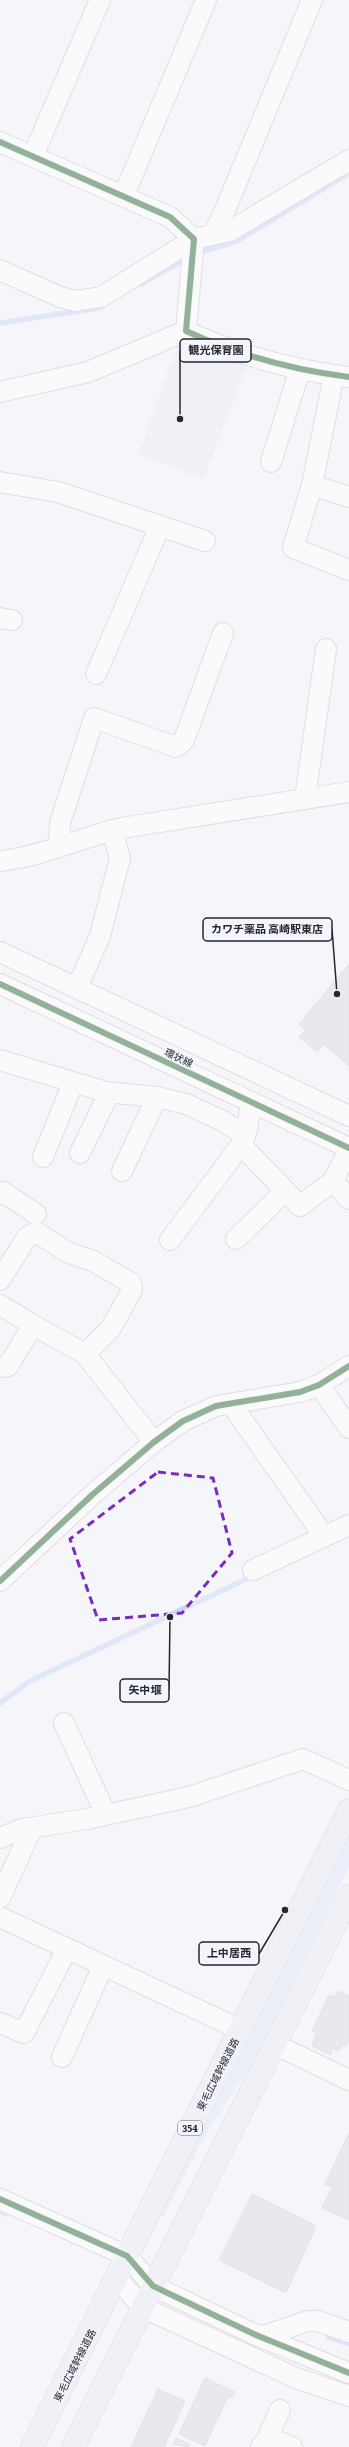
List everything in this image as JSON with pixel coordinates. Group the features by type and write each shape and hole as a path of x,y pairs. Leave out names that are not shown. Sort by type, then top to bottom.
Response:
{"highway":[{"name":"東毛広域幹線道路","path":"32,2447 349,1810"},
{"path":"73,2447 142,2307 276,2046 349,1896"}],"street":[{"path":"33,156 100,0"},
{"path":"124,195 206,0"},
{"path":"213,234 223,215 312,0"},
{"path":"0,142 124,195 170,217 194,239"},
{"path":"0,270 60,297 76,301 101,297 194,239 230,231 349,160"},
{"path":"186,331 194,239"},
{"path":"0,392 88,372 186,331 227,350 300,369 342,376 293,548 349,570"},
{"path":"271,462 300,369"},
{"path":"0,482 58,492 205,541"},
{"path":"312,485 349,497"},
{"path":"96,674 160,526"},
{"path":"58,847 60,823 94,718 176,747 184,740 223,633"},
{"path":"305,799 326,649"},
{"path":"0,862 34,855 112,830 349,792"},
{"path":"77,988 100,936 120,858 112,830"},
{"name":"環状線","path":"0,952 349,1116"},
{"name":"環状線","path":"0,984 349,1149"},
{"path":"0,1060 109,1093 157,1097 186,1104 223,1121 243,1141 285,1191 300,1206 333,1181 349,1149"},
{"path":"44,1157 72,1083"},
{"path":"80,1154 109,1093"},
{"path":"122,1171 157,1097"},
{"path":"170,1240 243,1141 251,1102"},
{"path":"333,1181 349,1199"},
{"path":"236,1239 285,1191"},
{"path":"0,1194 3,1192 36,1214"},
{"path":"0,1280 27,1237 36,1232 67,1252 93,1262 131,1284 132,1290 111,1328 85,1354"},
{"path":"0,1305 85,1354 154,1442"},
{"path":"0,1367 8,1366 33,1325"},
{"path":"2,1576 92,1495 154,1442 183,1421 216,1406 300,1392 319,1385 349,1366"},
{"path":"319,1385 349,1428"},
{"path":"231,1404 324,1536"},
{"path":"253,1570 349,1525"},
{"path":"64,1723 106,1815"},
{"path":"0,1838 22,1829 106,1815 189,1797 303,1759 349,1780"},
{"path":"0,1898 32,1828"},
{"path":"0,1917 239,2029"},
{"path":"0,2023 24,2033 67,1949"},
{"path":"62,2057 103,1966"},
{"path":"276,2046 349,2080"},
{"path":"0,2198 127,2256 153,2286 256,2335 349,2373"},
{"path":"117,2278 142,2307 296,2378 349,2396"},
{"path":"256,2335 264,2336 308,2321 318,2321 349,2332"},
{"path":"265,2444 280,2410"},
{"path":"265,2444 277,2441 292,2447"}],"highlighted area":[{"path":"158,1472 213,1478 232,1553 182,1613 98,1620 70,1539"}],"shaded area":[{"path":"180,339 247,366 204,478 138,455"},
{"path":"349,1837 349,1867 247,2072 202,2141 164,2216 161,2215"}],"building":[{"path":"349,964 349,1066 324,1044 317,1052 299,1037 306,1030 299,1024"},
{"path":"338,1991 349,1996 349,2040 346,2046 342,2045 339,2051 333,2048 330,2055 312,2046 317,2033 312,2031 329,1995 335,1997"},
{"path":"349,2133 349,2220 322,2208 332,2187 325,2184"},
{"path":"252,2194 316,2226 286,2293 219,2260"},
{"path":"205,2378 235,2392 232,2398 228,2396 205,2446 179,2434"},
{"path":"158,2389 185,2401 164,2447 131,2447"},
{"path":"176,2438 189,2444 188,2447 173,2444"}],"waterway":[{"path":"197,253 237,241 349,173"},
{"path":"141,284 189,257"},
{"path":"0,323 99,308 107,303"},
{"path":"0,1703 30,1681 255,1575"},
{"path":"0,2211 6,2214"},
{"path":"328,2337 349,2344"}],"cycle path":[{"path":"0,142 170,217 194,239 186,331 225,347 286,366 349,377"},
{"path":"0,984 349,1148"},
{"path":"0,1581 92,1495 154,1442 183,1421 216,1406 300,1392 319,1385 349,1366"},
{"path":"0,2199 127,2256 153,2286 256,2335 349,2373"}],"place":[{"name":"観光保育園","path":"180,419"},
{"name":"カワチ薬品 高崎駅東店","path":"337,994"},
{"name":"矢中堰","path":"170,1617"},
{"name":"上中居西","path":"285,1910"}]}
